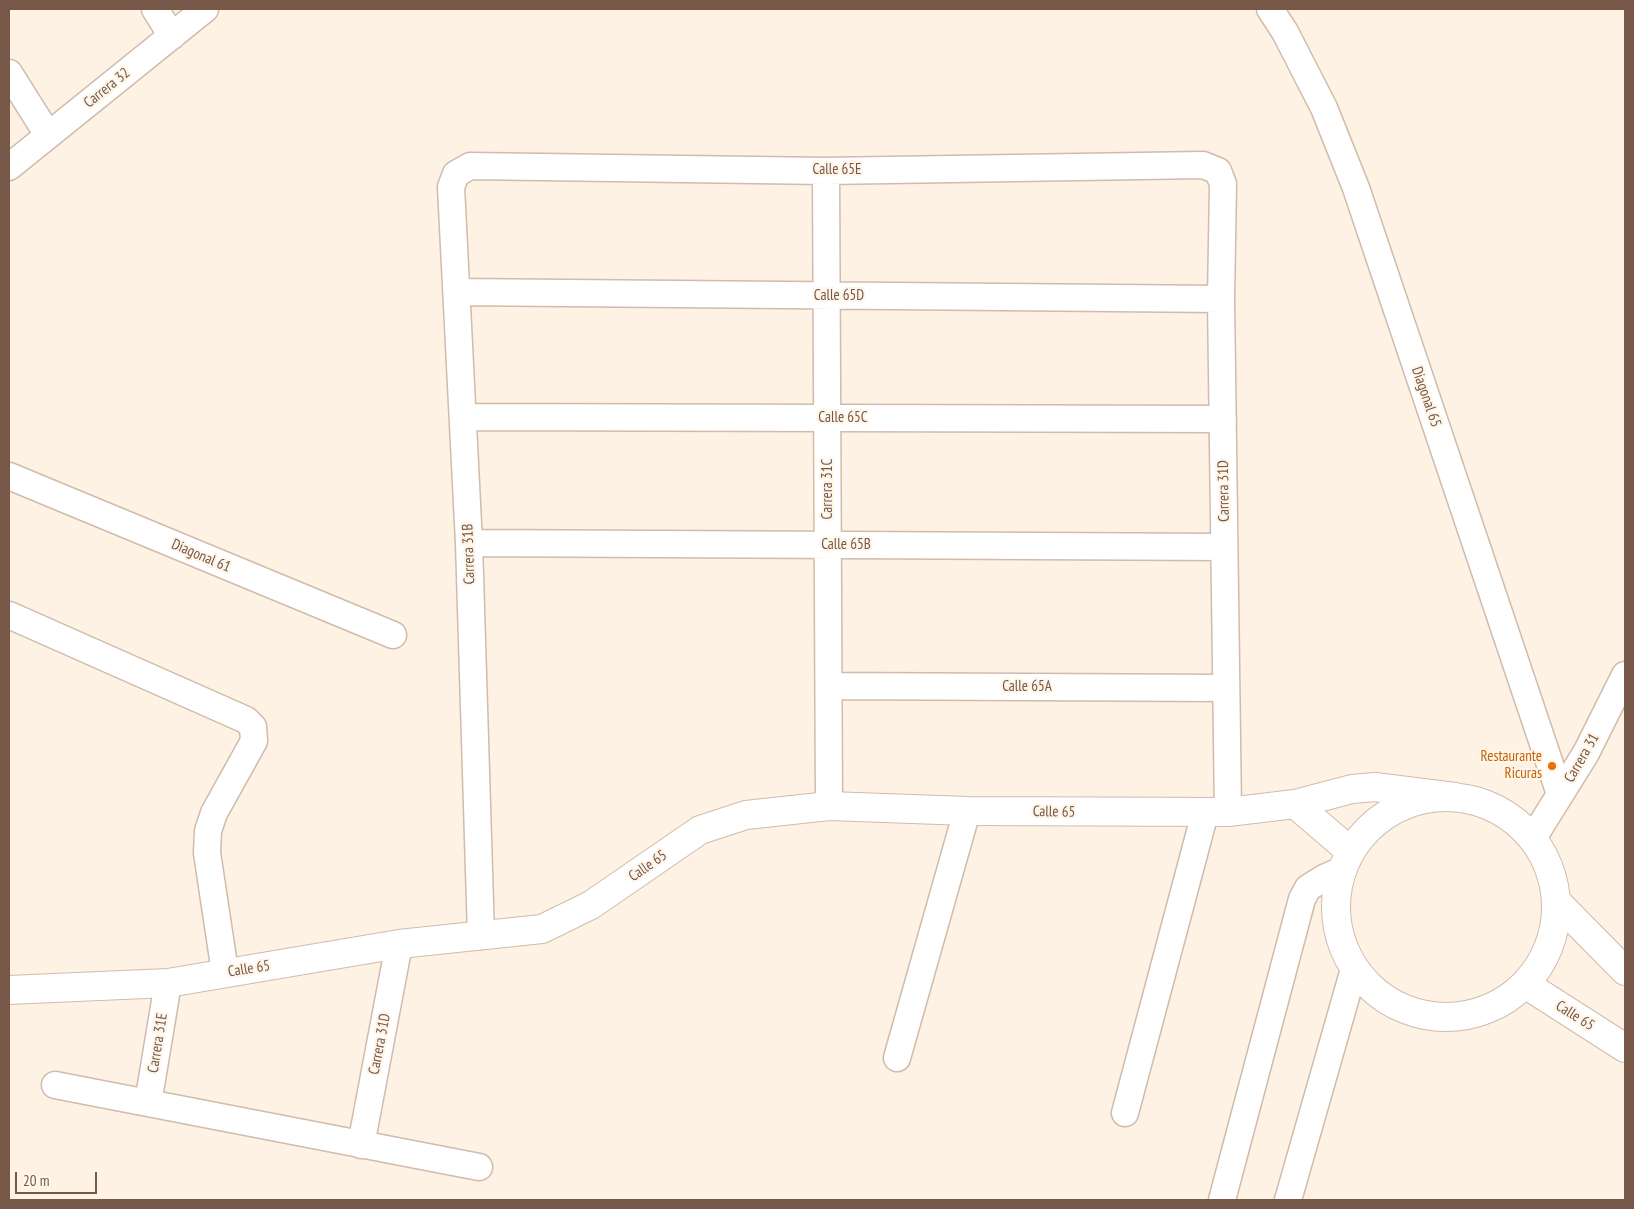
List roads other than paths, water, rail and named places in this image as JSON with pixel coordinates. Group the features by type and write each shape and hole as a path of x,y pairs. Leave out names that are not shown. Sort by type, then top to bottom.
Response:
{"street":[{"path":"155,9 172,36"},
{"name":"Carrera 32","path":"9,167 205,9"},
{"name":"Diagonal 65","path":"1270,9 1285,32 1324,108 1356,188 1560,794"},
{"path":"9,73 48,135"},
{"name":"Calle 65E","path":"456,174 470,166 826,171 1203,165 1218,171"},
{"name":"Carrera 31C","path":"826,171 830,806"},
{"name":"Carrera 31D","path":"1125,1113 1216,813 1226,688 1221,299 1223,184 1218,171"},
{"name":"Carrera 31B","path":"456,174 451,187 468,543 480,936"},
{"name":"Calle 65D","path":"457,292 1221,299"},
{"name":"Calle 65C","path":"463,417 1222,419"},
{"name":"Diagonal 61","path":"9,476 393,635"},
{"name":"Calle 65B","path":"468,543 1224,547"},
{"path":"9,615 246,720 253,726 254,741 214,814 208,831 207,853 226,972"},
{"name":"Carrera 31","path":"1533,838 1586,753 1625,675"},
{"name":"Calle 65A","path":"829,686 1226,688"},
{"name":"Calle 65","path":"9,990 168,983 399,944 542,929 591,905 700,830 746,815 830,806 967,811 1216,813 1295,804 1352,789 1375,787 1455,797"},
{"path":"1222,1200 1302,898 1308,888 1345,861 1365,831 1384,815 1406,804 1430,797 1455,797 1477,801 1498,809 1517,822 1533,838 1545,858 1553,879 1557,902 1556,924 1549,946 1539,966 1525,984 1507,999 1486,1009 1465,1016 1442,1017 1419,1014 1398,1006 1378,994 1354,969 1339,939 1334,905 1345,861"},
{"path":"1295,804 1345,861"},
{"path":"897,1058 967,811"},
{"path":"1557,902 1625,971"},
{"name":"Carrera 31D","path":"361,1144 399,944"},
{"path":"1288,1200 1354,969"},
{"name":"Carrera 31E","path":"148,1103 168,983"},
{"name":"Calle 65","path":"1525,984 1625,1048"},
{"path":"55,1085 479,1167"}],"place":[{"name":"Restaurante Ricuras","path":"1552,766"}]}
